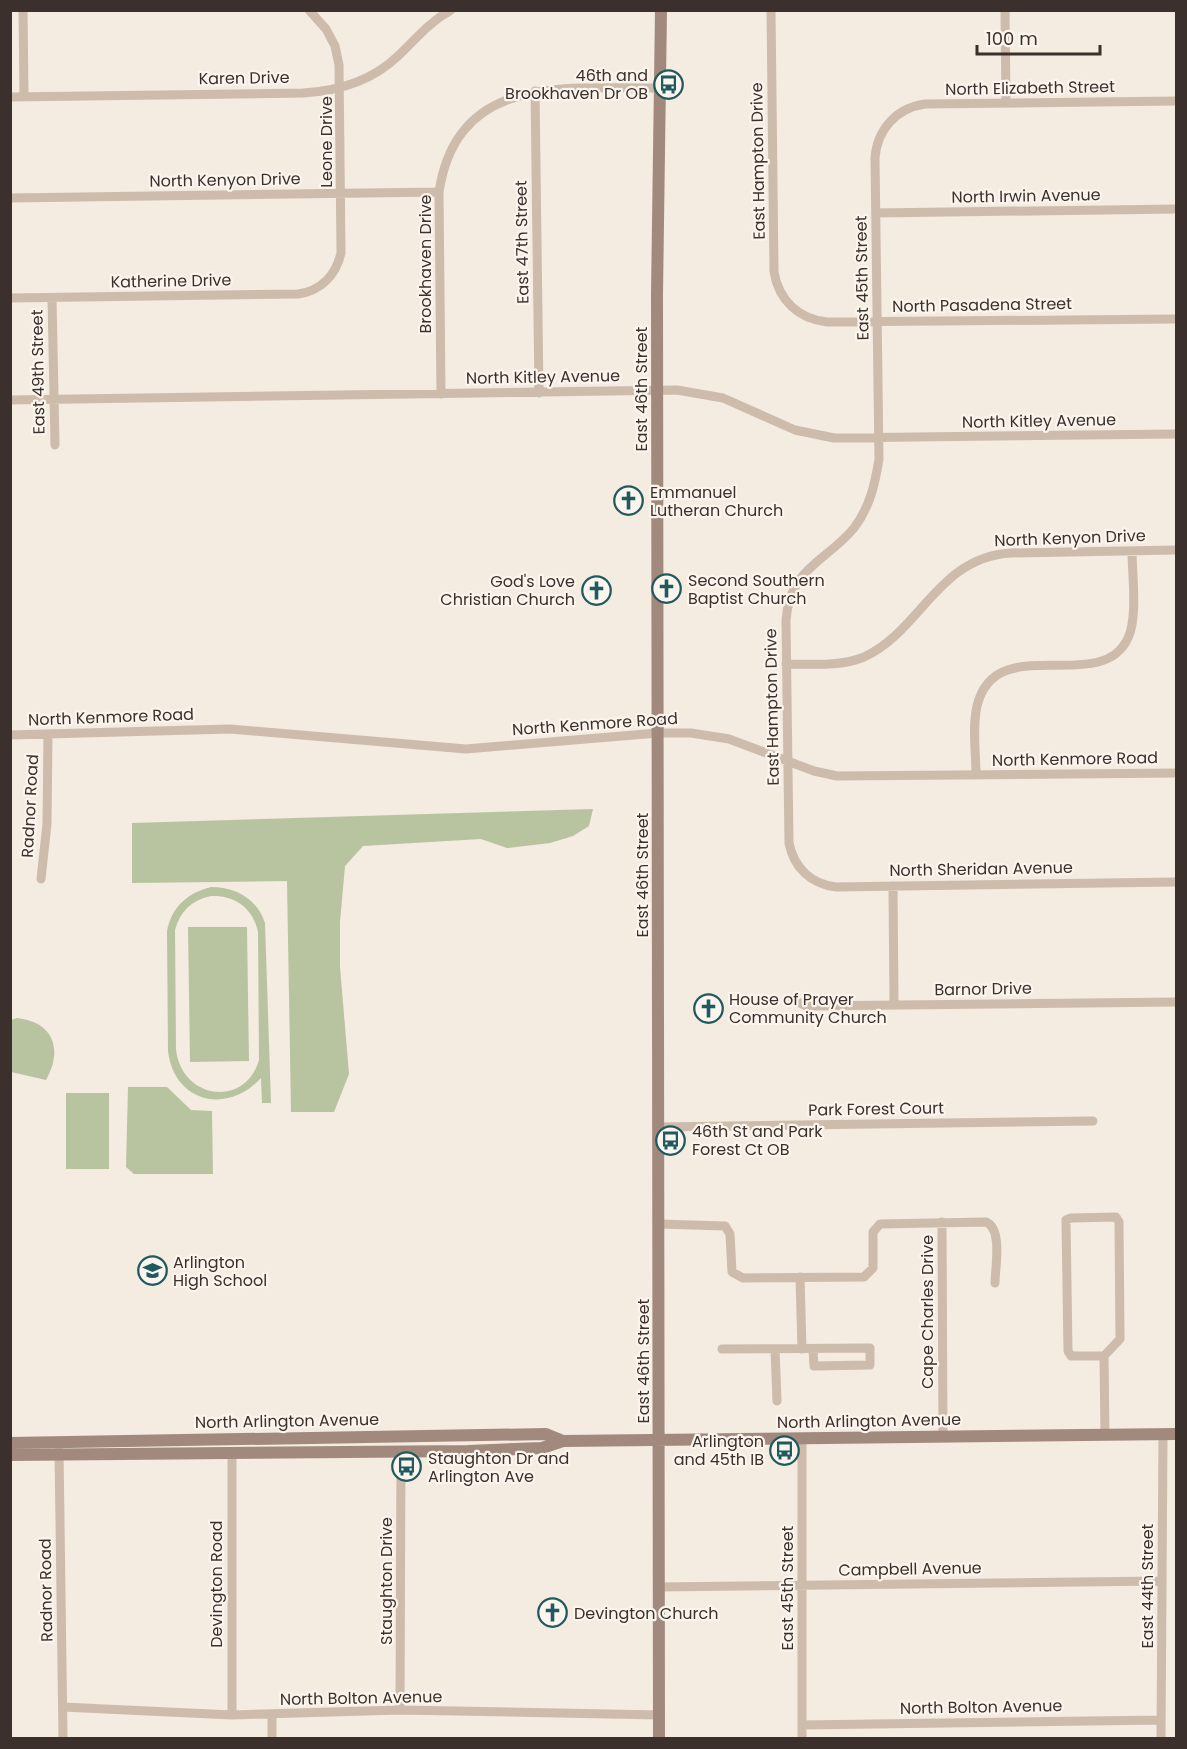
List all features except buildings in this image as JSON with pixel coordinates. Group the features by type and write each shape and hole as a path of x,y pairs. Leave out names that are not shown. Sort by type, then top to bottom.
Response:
{"main road":[{"name":"East 46th Street","path":"659,1738 657,390 661,10"},
{"name":"North Arlington Avenue","path":"10,1455 59,1448 546,1434 563,1441"},
{"name":"North Arlington Avenue","path":"10,1443 59,1448 232,1453 401,1452 542,1448 563,1441 1176,1434"}],"street":[{"path":"23,10 24,96"},
{"name":"Leone Drive","path":"309,10 326,28 335,46 340,87 341,253 337,267 328,279"},
{"name":"Karen Drive","path":"10,97 303,93 340,87 380,70 433,14 451,10"},
{"name":"East Hampton Drive","path":"771,10 774,272 779,291 791,307"},
{"path":"1005,10 1006,103"},
{"name":"Brookhaven Drive","path":"441,394 439,192 450,153 472,122 506,99 535,91 660,87"},
{"name":"East 47th Street","path":"535,91 539,393"},
{"name":"North Elizabeth Street","path":"889,122 902,111 920,105 1176,101"},
{"name":"East 45th Street","path":"879,438 875,154 880,135 889,122"},
{"name":"North Kenyon Drive","path":"10,198 439,192"},
{"name":"North Irwin Avenue","path":"876,213 1176,209"},
{"name":"Katherine Drive","path":"10,298 298,294 312,291 328,279"},
{"name":"East 49th Street","path":"52,298 55,446"},
{"name":"North Pasadena Street","path":"791,307 803,316 818,321 1176,318"},
{"name":"North Kitley Avenue","path":"10,400 677,390 723,398 810,434 837,438 1176,434"},
{"name":"East Hampton Drive","path":"795,862 789,843 786,617 793,591 805,571 846,537 866,510 875,485 879,438"},
{"name":"North Kenyon Drive","path":"786,664 840,663 866,656 885,643 951,577 981,558 1011,553 1176,550"},
{"path":"976,775 977,705 986,688 996,677 1010,669 1025,666 1100,662 1113,656 1125,644 1132,623 1132,551"},
{"name":"North Kenmore Road","path":"10,735 230,729 466,749 658,733 691,733 721,737 814,771 837,776 1176,773"},
{"name":"Radnor Road","path":"41,879 47,824 48,734"},
{"name":"North Sheridan Avenue","path":"795,862 807,876 830,886 1176,882"},
{"path":"893,886 894,1005"},
{"name":"Barnor Drive","path":"792,999 806,1006 1176,1002"},
{"name":"Park Forest Court","path":"659,1127 1093,1121"},
{"path":"1104,1356 1073,1356 1068,1352 1065,1222 1069,1218 1116,1217 1119,1222 1122,1335 1104,1356 1105,1435"},
{"path":"659,1224 721,1224 730,1234 731,1267 737,1277 800,1277 866,1276 873,1268 873,1232 877,1225 885,1222 983,1222 992,1225 995,1233 995,1283"},
{"name":"Cape Charles Drive","path":"942,1222 943,1437"},
{"path":"800,1277 802,1349"},
{"path":"722,1349 870,1348 870,1365 814,1366 813,1349"},
{"path":"775,1349 777,1401"},
{"name":"East 44th Street","path":"1161,1738 1162,1434"},
{"name":"East 45th Street","path":"802,1438 802,1738"},
{"name":"Radnor Road","path":"59,1448 63,1738"},
{"name":"Staughton Drive","path":"400,1710 401,1452"},
{"name":"Devington Road","path":"232,1453 232,1715"},
{"name":"Campbell Avenue","path":"660,1587 1162,1581"},
{"name":"North Bolton Avenue","path":"63,1707 232,1715 400,1710 659,1715"},
{"path":"272,1738 273,1714"},
{"name":"North Bolton Avenue","path":"802,1725 1161,1720"}],"green space":[{"path":"593,809 589,826 573,836 550,843 507,848 481,839 363,846 345,866 340,922 340,967 349,1074 334,1112 291,1112 287,881 132,883 132,823"},
{"path":"211,887 237,892 257,907 265,923 271,1103 262,1103 261,1078 248,1090 233,1097 204,1098 191,1092 180,1082 172,1069 168,1051 167,931 169,922 182,902","holes":["220,896 242,905 252,916 258,932 259,1060 252,1076 241,1086 228,1091 214,1092 189,1079 180,1066 176,1049 175,930 180,917 188,907 198,900"]},
{"path":"188,927 247,927 249,1061 190,1062"},
{"path":"17,1018 40,1025 52,1039 54,1058 46,1080 11,1072 11,1020"},
{"path":"128,1087 167,1087 191,1110 212,1111 213,1174 134,1174 126,1167"},
{"path":"66,1093 109,1093 109,1169 66,1169"}],"place":[{"name":"46th and Brookhaven Dr OB","path":"669,84"},
{"name":"Emmanuel Lutheran Church","path":"629,501"},
{"name":"Second Southern Baptist Church","path":"667,589"},
{"name":"God's Love Christian Church","path":"596,590"},
{"name":"House of Prayer Community Church","path":"708,1008"},
{"name":"46th St and Park Forest Ct OB","path":"671,1140"},
{"name":"Arlington High School","path":"152,1271"},
{"name":"Arlington and 45th IB","path":"785,1450"},
{"name":"Staughton Dr and Arlington Ave","path":"407,1467"},
{"name":"Devington Church","path":"553,1613"}]}
